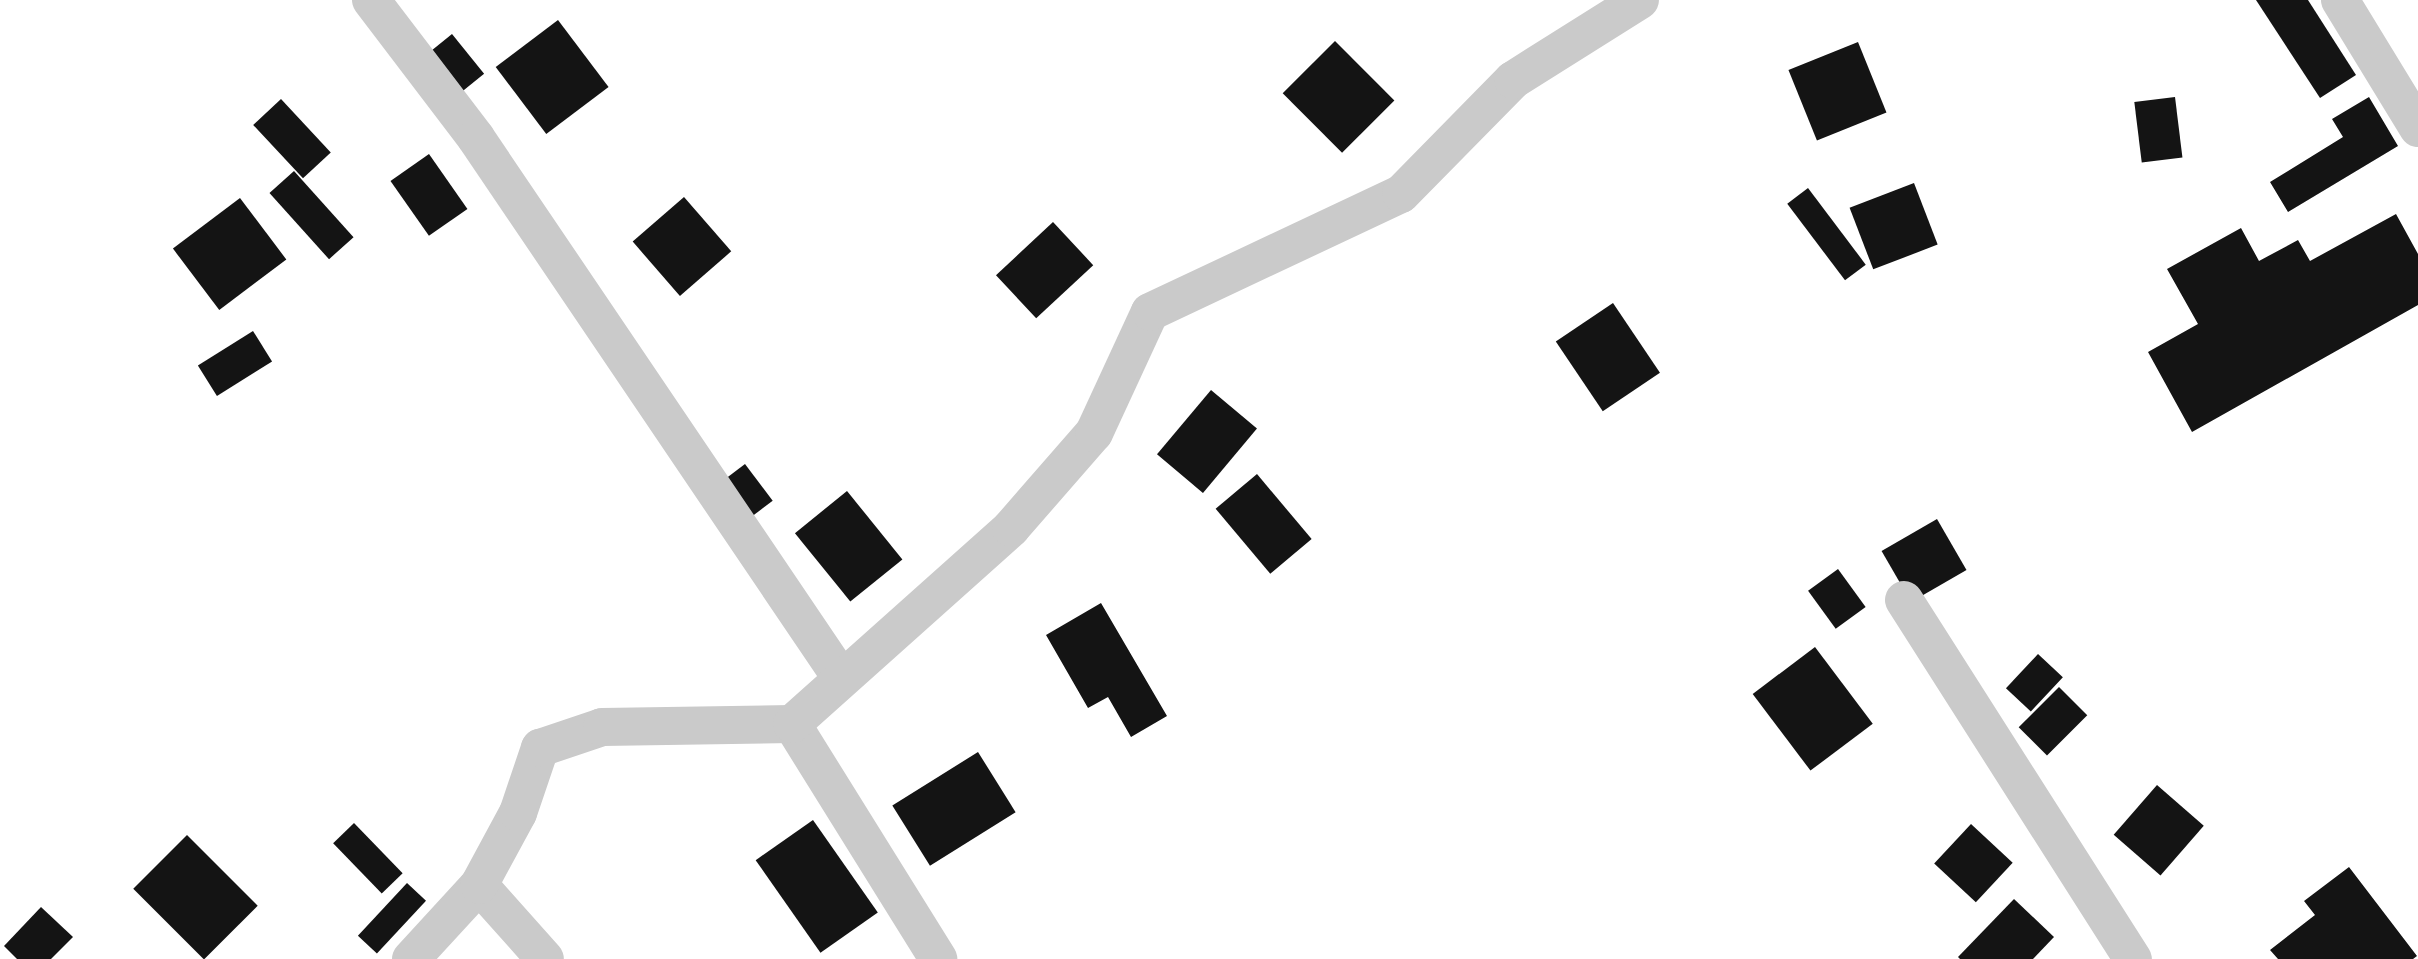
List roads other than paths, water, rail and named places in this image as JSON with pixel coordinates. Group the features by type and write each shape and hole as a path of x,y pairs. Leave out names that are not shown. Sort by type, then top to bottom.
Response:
{"street":[{"path":"371,0 476,138 842,679"},
{"path":"411,959 479,885 518,813 541,748 602,727 792,724 1011,528 1094,433 1150,312 1401,194 1513,80 1640,0"},
{"path":"2340,0 2418,128"},
{"path":"1904,600 2133,959"},
{"path":"792,724 938,959"},
{"path":"479,885 545,959"}]}
